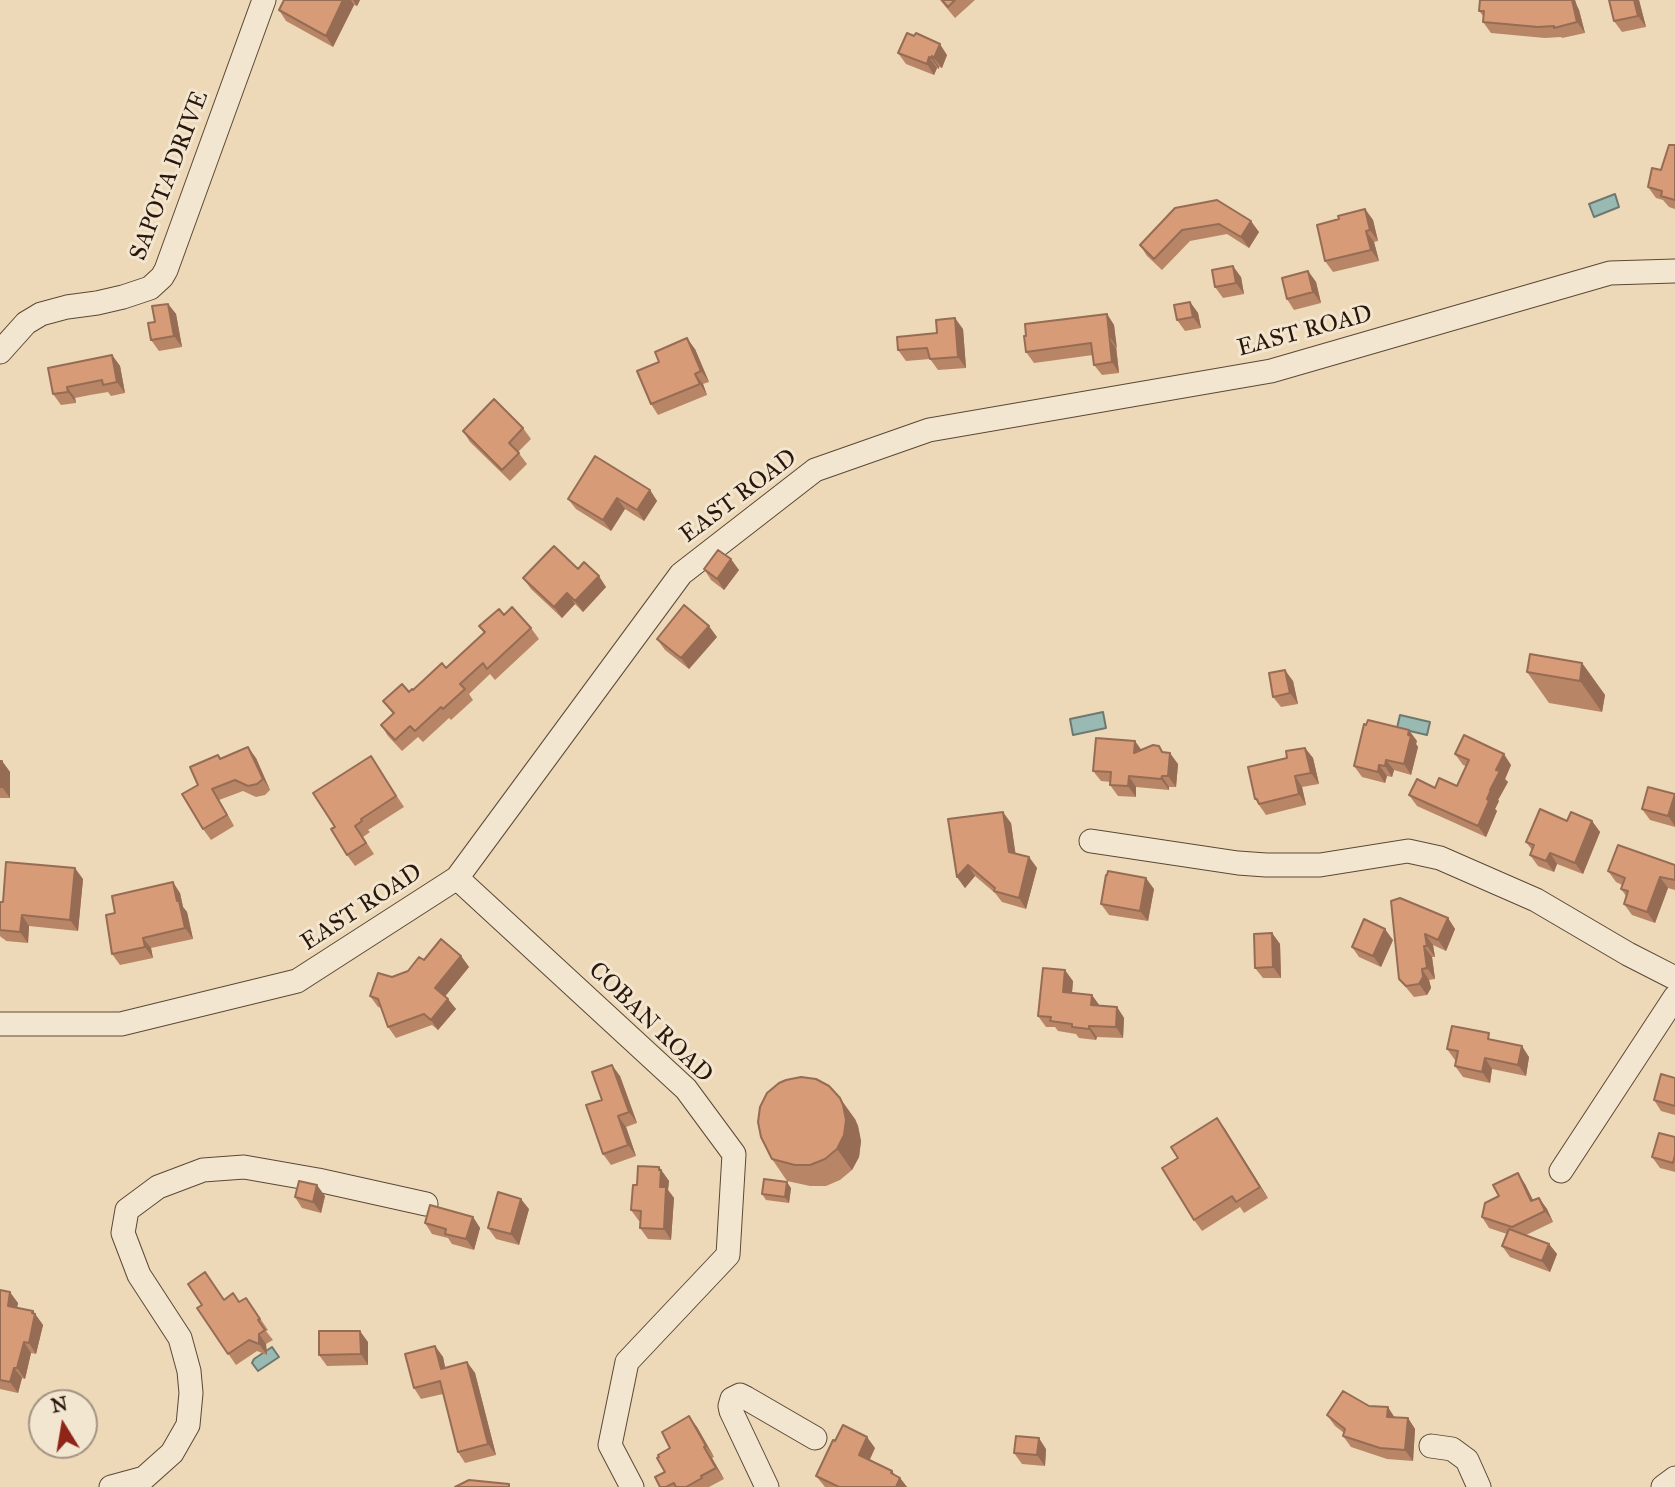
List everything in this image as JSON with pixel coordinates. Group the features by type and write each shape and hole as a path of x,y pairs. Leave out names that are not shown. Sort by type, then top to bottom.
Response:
{"street":[{"name":"SAPOTA DRIVE","path":"0,352 26,323 41,314 123,298 150,288 162,277 264,0"},
{"name":"EAST ROAD","path":"0,1024 121,1024 297,981 457,878 681,574 815,470 929,430 1271,371 1610,272 1675,271"},
{"path":"1091,841 1266,865 1320,865 1408,851 1440,858 1536,900 1675,978"},
{"name":"COBAN ROAD","path":"457,878 686,1089 734,1154 728,1255 627,1362 610,1445 632,1487"},
{"path":"1561,1171 1675,997"},
{"path":"111,1487 144,1478 172,1453 188,1425 191,1393 189,1371 180,1338 139,1275 123,1233 127,1210 158,1188 203,1170 244,1167 426,1204"},
{"path":"767,1487 730,1406 732,1399 740,1395 815,1438"},
{"path":"1431,1446 1452,1449 1467,1460 1479,1487"},
{"path":"1663,1487 1675,1478"}],"water":[{"path":"1615,194 1619,207 1594,217 1589,204"},
{"path":"1103,712 1106,728 1073,735 1070,719"},
{"path":"1400,715 1430,722 1427,735 1397,728"},
{"path":"272,1347 279,1357 258,1371 252,1363 254,1359"}],"building":[{"path":"284,0 343,0 326,36 279,10"},
{"path":"942,0 955,0 948,7"},
{"path":"1480,0 1572,0 1577,22 1554,28 1483,22 1484,11 1479,11"},
{"path":"1609,0 1634,0 1638,16 1614,21"},
{"path":"907,33 914,36 916,33 940,44 934,58 929,57 927,64 898,53"},
{"path":"1669,145 1675,145 1675,200 1661,196 1662,191 1648,187 1652,168 1661,170"},
{"path":"1217,200 1251,221 1241,237 1219,224 1182,230 1154,259 1140,245 1175,208"},
{"path":"1365,209 1370,230 1366,231 1371,250 1325,261 1317,225"},
{"path":"1233,266 1236,283 1215,287 1212,270"},
{"path":"1308,271 1313,292 1287,299 1282,278"},
{"path":"1190,302 1193,317 1177,320 1174,305"},
{"path":"168,304 174,336 151,340 148,323 155,322 152,306"},
{"path":"1107,314 1112,362 1094,365 1091,343 1026,352 1025,324"},
{"path":"955,318 958,357 930,359 927,348 898,350 897,337 937,333 936,320"},
{"path":"687,338 701,371 695,374 700,384 651,404 637,371 659,362 655,352"},
{"path":"112,355 117,382 103,385 102,380 67,387 68,392 53,394 48,368"},
{"path":"494,399 523,428 509,443 519,453 502,470 463,431"},
{"path":"595,456 650,490 637,510 617,498 603,520 568,499"},
{"path":"554,546 578,569 584,562 599,576 575,601 567,593 554,607 523,578"},
{"path":"718,550 731,559 717,579 704,569"},
{"path":"684,605 709,626 681,658 657,639"},
{"path":"512,607 531,628 487,669 483,663 460,684 465,689 443,709 441,707 415,731 410,726 395,740 381,725 394,713 383,701 402,684 409,692 413,690 442,663 446,668 485,632 479,626 499,609 504,615"},
{"path":"1530,654 1582,663 1580,681 1527,672"},
{"path":"1285,670 1290,693 1273,697 1269,673"},
{"path":"1368,720 1409,730 1408,735 1411,736 1404,764 1386,760 1385,766 1379,765 1378,772 1354,766 1364,724 1366,725"},
{"path":"1464,735 1504,754 1478,826 1409,795 1417,779 1435,788 1439,778 1457,786 1469,760 1455,754"},
{"path":"1096,738 1135,741 1134,753 1153,745 1159,746 1162,752 1170,753 1168,776 1162,776 1161,779 1129,776 1128,786 1110,785 1111,772 1093,771"},
{"path":"248,747 263,779 248,786 235,780 212,789 227,815 203,829 182,794 198,785 190,767 218,755 220,759"},
{"path":"1305,748 1311,773 1295,776 1299,794 1259,804 1255,799 1248,767 1287,758 1286,751"},
{"path":"371,756 396,796 361,819 355,826 366,843 347,855 331,829 335,827 313,793"},
{"path":"2,761 2,787 0,787"},
{"path":"1648,787 1675,794 1668,816 1642,809"},
{"path":"1540,809 1567,821 1571,812 1592,821 1575,863 1550,853 1546,861 1530,855 1534,845 1526,842"},
{"path":"1003,812 1009,852 1029,857 1019,898 994,891 995,888 968,865 957,877 948,819"},
{"path":"1618,845 1675,865 1675,880 1660,877 1647,912 1624,904 1628,891 1621,889 1625,878 1608,871"},
{"path":"6,862 75,868 70,920 22,915 20,932 0,930 0,902 3,902"},
{"path":"1108,871 1146,878 1140,911 1101,904"},
{"path":"173,882 185,928 143,938 145,947 112,954 106,915 115,913 112,896"},
{"path":"1400,898 1448,918 1438,940 1425,934 1427,968 1422,969 1423,977 1419,984 1406,986 1399,979 1391,901"},
{"path":"1364,919 1385,929 1373,956 1352,947"},
{"path":"1272,933 1273,967 1255,968 1254,934"},
{"path":"441,939 461,956 435,988 448,999 431,1020 424,1014 388,1027 378,999 370,996 378,973 392,977 408,971 419,957 424,960"},
{"path":"1043,968 1065,970 1063,992 1092,995 1091,1005 1117,1007 1116,1027 1072,1027 1072,1024 1050,1021 1051,1017 1038,1016"},
{"path":"1452,1026 1489,1033 1488,1039 1522,1046 1518,1065 1485,1058 1482,1072 1455,1066 1458,1051 1447,1049"},
{"path":"612,1065 629,1112 618,1116 628,1145 603,1154 586,1105 602,1100 592,1072"},
{"path":"1661,1074 1675,1078 1675,1106 1654,1100"},
{"path":"801,1077 816,1079 829,1086 840,1098 846,1120 844,1135 837,1149 825,1159 810,1165 795,1165 772,1159 761,1137 758,1122 760,1107 767,1093 779,1083"},
{"path":"1217,1118 1260,1187 1236,1202 1232,1196 1194,1220 1162,1168 1178,1158 1171,1147"},
{"path":"1659,1133 1675,1137 1673,1163 1652,1157"},
{"path":"638,1166 659,1167 661,1170 660,1187 666,1187 664,1229 640,1228 641,1211 631,1210"},
{"path":"1518,1173 1531,1201 1539,1198 1545,1211 1512,1227 1482,1217 1485,1203 1499,1196 1493,1185"},
{"path":"764,1179 787,1182 785,1197 762,1194"},
{"path":"299,1181 317,1185 313,1202 295,1197"},
{"path":"498,1192 521,1199 511,1234 488,1228"},
{"path":"430,1205 473,1217 466,1239 445,1234 446,1229 425,1223"},
{"path":"1509,1229 1549,1244 1542,1261 1502,1246"},
{"path":"205,1272 224,1300 233,1293 239,1302 246,1298 265,1330 259,1334 259,1344 249,1340 228,1354 197,1308 202,1305 188,1284"},
{"path":"0,1290 10,1292 8,1306 33,1311 35,1314 29,1343 24,1342 10,1382 0,1380"},
{"path":"319,1331 360,1331 361,1354 319,1355"},
{"path":"435,1346 441,1369 467,1362 488,1444 458,1452 440,1381 414,1388 405,1354"},
{"path":"1343,1391 1369,1406 1388,1407 1387,1417 1408,1418 1405,1450 1380,1448 1343,1436 1345,1429 1327,1415"},
{"path":"689,1416 716,1468 686,1487 676,1487 674,1483 660,1487 655,1477 665,1472 657,1458 670,1448 662,1432"},
{"path":"843,1425 867,1437 859,1455 892,1471 891,1473 900,1478 896,1487 839,1487 816,1476"},
{"path":"1016,1436 1039,1438 1037,1455 1014,1453"},
{"path":"469,1480 509,1484 509,1487 455,1487"}]}
